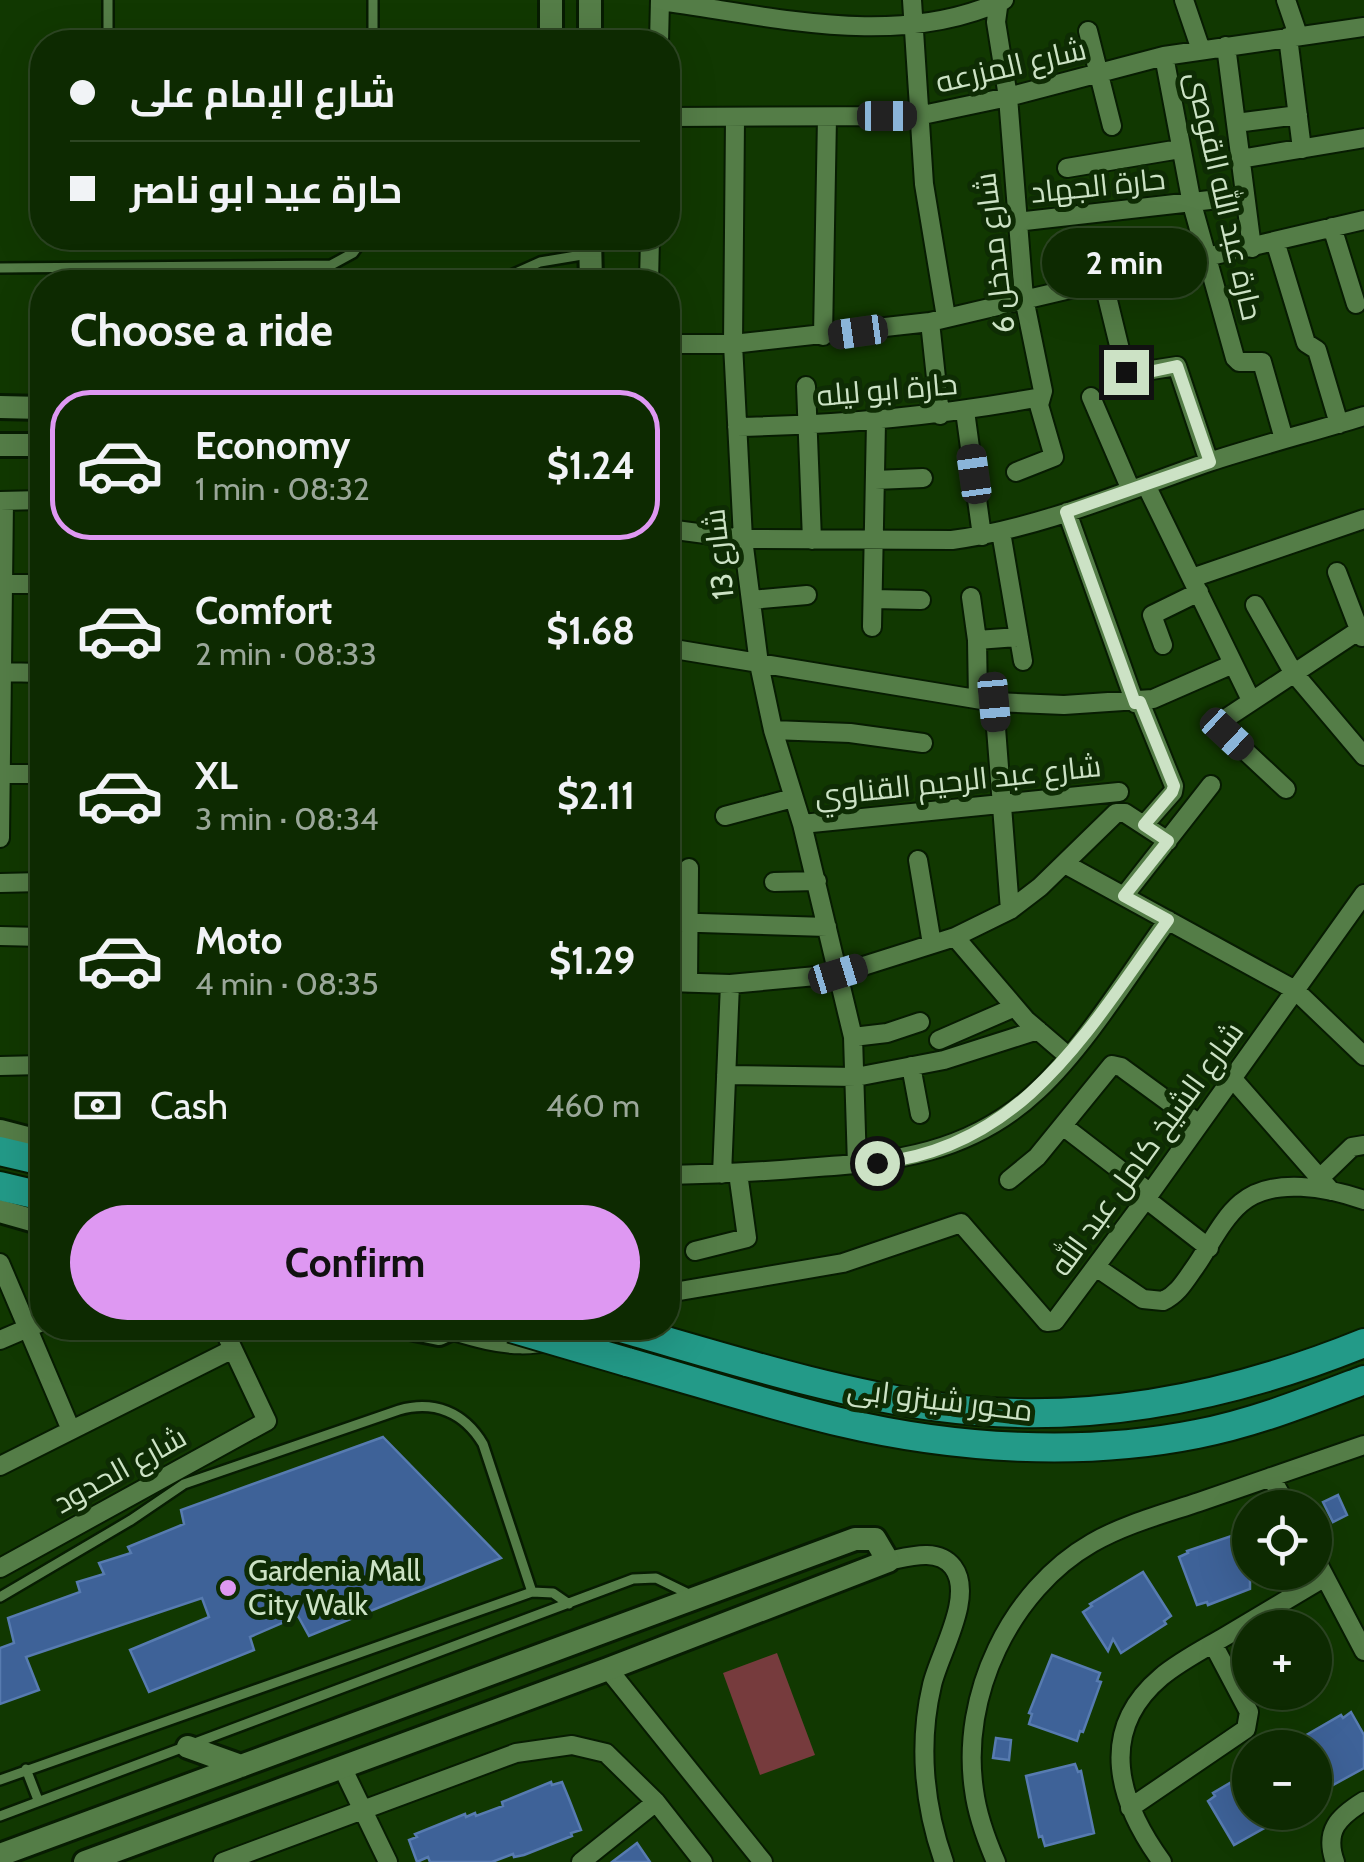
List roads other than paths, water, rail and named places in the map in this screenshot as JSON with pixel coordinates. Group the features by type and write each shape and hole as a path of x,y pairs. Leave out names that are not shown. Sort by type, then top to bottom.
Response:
{"main road":[{"path":"0,1151 30,1158"},
{"path":"0,1186 30,1193"},
{"name":"محور شينزو ابى","path":"551,1340 794,1410 892,1432 942,1440 1043,1446 1194,1435 1282,1411 1364,1380"},
{"name":"محور شينزو ابى","path":"665,1340 877,1397 940,1408 1035,1413 1130,1408 1193,1398 1255,1383 1364,1343"}],"street":[{"path":"551,0 551,30"},
{"path":"590,0 590,30"},
{"path":"912,0 918,116 938,320 940,415"},
{"path":"1184,0 1201,50"},
{"path":"1286,0 1293,36 1302,148"},
{"path":"659,30 660,1 851,26 912,26 949,21 1001,1"},
{"name":"شارع مدخل 6","path":"1001,1 996,22 1008,97 1024,298 1043,392 1039,405 1054,457 1016,472"},
{"name":"شارع المزرعه","path":"680,117 918,116 1164,56 1364,27"},
{"path":"1088,31 1112,126"},
{"path":"1226,46 1252,248"},
{"name":"حارة عبد الله القوصى","path":"1164,56 1192,204 1235,358 1239,362 1262,362 1284,439"},
{"path":"1236,124 1298,115"},
{"path":"823,336 826,117"},
{"name":"شارع 13","path":"735,118 733,344 743,540 759,664 773,730 817,881 853,1037 857,1165"},
{"path":"1240,159 1363,143"},
{"path":"1068,168 1180,149"},
{"name":"حارة الجهاد","path":"1016,222 1245,196"},
{"path":"680,344 823,336 938,320 1364,220"},
{"path":"1332,228 1356,304"},
{"path":"1275,242 1306,345 1317,350 1339,424"},
{"path":"1103,280 1126,374 1177,366 1210,462"},
{"path":"806,386 812,540"},
{"name":"حارة ابو ليله","path":"737,427 876,422 965,412 1041,397"},
{"path":"1091,397 1195,585 1251,700"},
{"path":"0,407 30,408"},
{"path":"965,412 1023,662"},
{"path":"680,532 743,540 952,540 992,534 1364,416"},
{"path":"872,627 876,422"},
{"path":"0,445 30,446"},
{"path":"875,480 923,478"},
{"path":"0,838 2,501 30,500"},
{"path":"1066,512 1137,702 1174,786 1144,825"},
{"path":"1163,645 1152,614 1195,585 1364,519"},
{"path":"1286,789 1224,730 1225,720 1293,672 1362,632 1338,572"},
{"path":"2,584 30,584"},
{"path":"751,600 807,595"},
{"path":"971,597 1002,804 1010,910"},
{"path":"872,599 921,600"},
{"path":"1255,605 1293,672 1364,756"},
{"path":"978,640 1019,637"},
{"path":"680,650 986,700 1064,706 1137,702 1233,664"},
{"path":"2,672 30,673"},
{"path":"773,730 850,733 923,743"},
{"path":"1,774 30,774"},
{"path":"1124,896 1212,785"},
{"name":"شارع عبد الرحيم القناوي","path":"802,824 1119,792"},
{"path":"725,816 793,798"},
{"path":"680,983 730,984 838,974 956,937 1010,910 1065,864 1116,813 1126,813 1168,841"},
{"path":"918,860 932,944"},
{"path":"1065,864 1295,990 1364,1056"},
{"path":"688,983 689,868"},
{"path":"774,882 817,881"},
{"path":"0,882 30,882"},
{"name":"شارع الشيخ كامل عبد الله","path":"680,1291 843,1263 961,1222 1048,1322 1061,1316 1364,894"},
{"path":"680,1175 897,1161 936,1151 973,1135 1039,1089 1068,1056 1168,920"},
{"path":"680,922 827,927"},
{"path":"0,936 30,937"},
{"path":"956,937 1015,1008 1068,1056"},
{"path":"695,1251 747,1238 730,1174 726,1075 730,984"},
{"path":"939,1040 1015,1008"},
{"path":"853,1037 887,1033 920,1022"},
{"path":"726,1075 856,1078 976,1052 1038,1030"},
{"path":"0,1066 30,1065"},
{"path":"911,1066 920,1114"},
{"path":"1010,1180 1037,1157 1112,1066 1121,1067 1199,1124"},
{"path":"1232,1078 1326,1185 1364,1200"},
{"path":"1063,1126 1208,1248"},
{"path":"0,1132 30,1139"},
{"path":"1096,1268 1143,1299 1162,1301 1179,1290 1236,1207 1252,1196 1326,1185 1352,1147 1364,1144"},
{"path":"0,1211 30,1220"},
{"path":"0,1263 30,1316"},
{"path":"0,1340 30,1327"},
{"path":"40,1340 71,1430"},
{"path":"0,1466 233,1350 228,1340"},
{"path":"492,1340 514,1346 556,1340"},
{"name":"شارع الحدود","path":"0,1568 267,1421 233,1350"},
{"path":"996,1862 974,1789 972,1741 980,1695 996,1650 1022,1606 1053,1572 1092,1543 1139,1522 1364,1445"},
{"path":"1271,1477 1278,1490"},
{"path":"0,1855 862,1537 879,1543 888,1561"},
{"path":"85,1862 888,1561 919,1554 938,1556 953,1566 961,1584 954,1624 932,1685 925,1737 926,1786 934,1834 944,1862"},
{"path":"1162,1862 1130,1808 1122,1786 1120,1762 1132,1715 1161,1677 1303,1590"},
{"path":"1332,1590 1364,1651"},
{"path":"1130,1808 1246,1728 1246,1704 1213,1644"},
{"path":"608,1669 763,1862"},
{"path":"224,1862 516,1753 572,1745 606,1753 656,1802 703,1862"},
{"path":"188,1747 241,1766"},
{"path":"342,1767 388,1862"},
{"path":"1335,1862 1331,1833 1338,1820 1364,1801"},
{"path":"580,1862 656,1802"}],"lane":[{"path":"108,0 108,30"},
{"path":"373,0 373,30"},
{"path":"0,268 331,264 355,250"},
{"path":"522,270 578,250"},
{"path":"0,1597 184,1484 399,1410 426,1406 454,1413 482,1444 532,1592"},
{"path":"0,1816 644,1577 666,1582 695,1597"},
{"path":"0,1780 532,1592 552,1592 569,1604"},
{"path":"26,1770 38,1800"}],"place":[{"name":"Gardenia Mall City Walk","path":"228,1588"}]}
